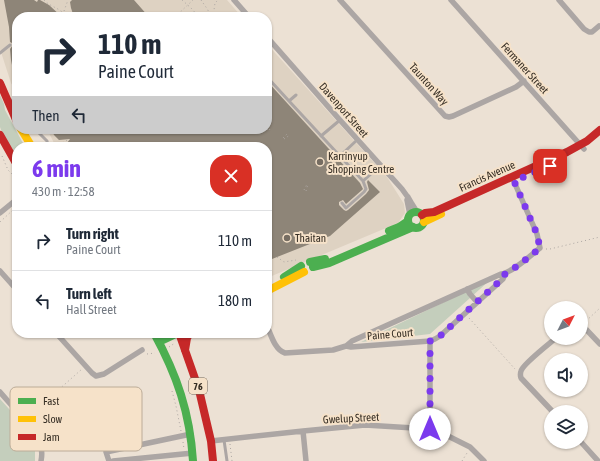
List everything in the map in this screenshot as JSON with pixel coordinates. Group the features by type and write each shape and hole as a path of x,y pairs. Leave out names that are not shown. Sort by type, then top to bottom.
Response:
{"main road":[{"path":"0,83 12,111"},
{"name":"Francis Avenue","path":"582,147 600,130"},
{"path":"0,136 12,156"},
{"name":"Francis Avenue","path":"272,288 302,267 304,261 308,261 312,264 329,263 425,213 434,212 513,179 537,166 593,143 600,137"},
{"name":"Francis Avenue","path":"272,283 288,276 302,267"},
{"name":"76","path":"157,338 160,351 172,368 187,414 191,434 190,456"},
{"path":"159,342 170,338"},
{"name":"76","path":"180,338 199,390 211,441 213,461"},
{"path":"185,350 187,338"}],"street":[{"path":"234,0 245,12"},
{"name":"Taunton Way","path":"340,0 445,116 453,116 516,87 524,81"},
{"name":"Fermaner Street","path":"451,0 582,147"},
{"path":"559,0 584,29 592,32 599,26"},
{"name":"Davenport Street","path":"272,43 406,196 408,205 416,219"},
{"path":"513,179 537,234 540,248"},
{"path":"0,214 12,203"},
{"name":"Paine Court","path":"272,337 281,352 286,354 333,350 346,346 352,341 501,274 505,274 540,248"},
{"path":"0,271 12,284"},
{"name":"Paine Court","path":"346,346 351,347 430,341 435,339 503,278 505,274"},
{"path":"467,290 477,302"},
{"path":"588,331 600,344"},
{"path":"61,338 96,376 104,374 142,350"},
{"path":"430,341 430,429"},
{"path":"547,405 520,374 525,365 548,345"},
{"path":"0,392 10,403"},
{"name":"Gwelup Street","path":"211,441 364,425 430,429 470,447 484,461"},
{"path":"303,431 306,461"},
{"path":"142,444 191,434"},
{"path":"587,449 598,461"},
{"path":"41,461 42,451"},
{"path":"109,461 106,452 111,451"},
{"path":"113,461 190,456"}],"lane":[{"path":"0,53 10,45"},
{"path":"272,82 366,186 364,192 346,208 342,203"},
{"path":"2,90 12,100"},
{"path":"289,101 296,95"},
{"path":"321,136 340,120"},
{"path":"40,134 47,142"},
{"path":"340,156 357,140"},
{"path":"363,181 380,166"},
{"path":"224,440 226,461"}],"path":[{"path":"44,0 63,12 68,0"},
{"path":"182,0 194,12"},
{"path":"180,12 194,0"},
{"path":"201,0 208,12"},
{"path":"214,12 215,3 218,0"},
{"path":"284,139 289,134"},
{"path":"64,142 69,139"},
{"path":"1,153 8,170 12,174"},
{"path":"305,190 308,184"},
{"path":"0,222 12,211"},
{"path":"540,248 550,249 600,237"},
{"path":"277,257 284,262 296,260 302,267"},
{"path":"588,319 600,308"},
{"path":"465,313 520,374"},
{"path":"142,350 147,354 160,351 172,345 178,338"},
{"path":"62,387 86,366"},
{"path":"172,392 182,436 190,456"},
{"path":"230,444 232,461"},
{"path":"462,461 470,447"}],"shaded area":[{"path":"0,0 227,0 238,12 12,12 12,85 0,49"},
{"name":"Karrinyup Shopping Centre","path":"272,50 387,177 404,204 405,213 398,223 272,276 272,142 54,142 50,134 272,134"}],"green space":[{"path":"0,95 5,110 12,123 12,134 18,134 22,142 12,142 12,150 4,138 0,127"},
{"path":"490,280 430,334 361,342"},
{"path":"0,399 10,410 10,451 35,451 35,461 0,461"}],"building":[{"path":"4,0 34,0 37,2 40,0 49,5 57,12 12,12 12,43 10,42"},
{"path":"72,0 134,0 145,12 72,12 70,2"},
{"path":"12,46 12,65 11,60 10,49"},
{"name":"Karrinyup Shopping Centre","path":"272,86 360,183 363,189 362,190 346,204 343,200 339,202 339,205 344,210 348,210 366,194 369,190 368,180 380,192 330,236 272,259 272,142 68,142 70,139 59,140 54,135 272,134"}],"traffic: fast":[{"path":"416,212 423,217 424,220 419,227 416,228 409,223 408,220 413,213 416,212"},
{"path":"389,231 408,221"},
{"path":"313,267 329,263 413,227"},
{"path":"310,262 325,259"},
{"path":"284,277 301,266"},
{"path":"156,338 176,379 181,395 189,427 193,461"},
{"path":"159,342 167,338"}],"traffic: slow":[{"path":"24,134 29,142"},
{"path":"424,222 441,214"},
{"path":"272,288 304,272"}],"traffic: jam":[{"path":"0,83 12,111"},
{"path":"422,215 425,213 434,212 567,152 587,141 600,130"},
{"path":"0,135 12,156"},
{"path":"181,338 199,390 211,441 213,461"},
{"path":"185,350 187,338"}],"place":[{"name":"Karrinyup Shopping Centre","path":"320,162"},
{"name":"Thaitan","path":"287,238"}],"route":[{"path":"430,429 430,341 440,336 503,278 505,274 540,248 537,234 514,181 550,166"}]}
